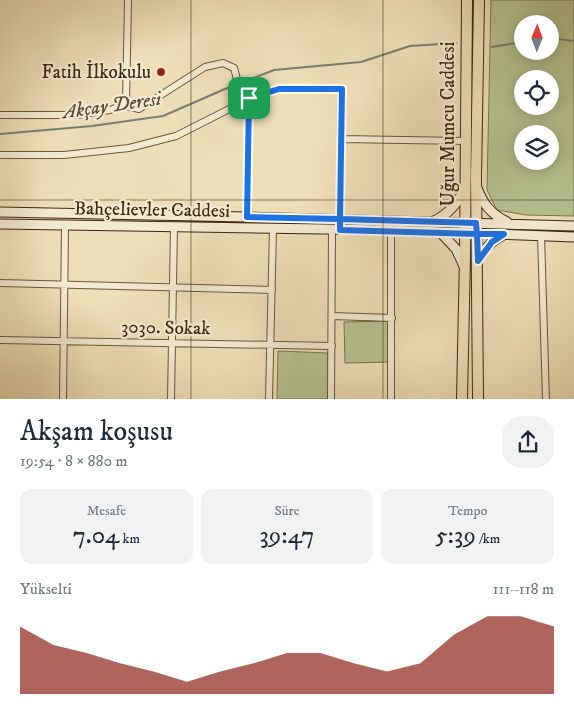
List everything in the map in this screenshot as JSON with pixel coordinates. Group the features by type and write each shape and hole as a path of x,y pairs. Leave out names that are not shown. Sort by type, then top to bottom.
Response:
{"main road":[{"name":"Uğur Mumcu Caddesi","path":"462,399 465,267 466,0"},
{"name":"Uğur Mumcu Caddesi","path":"478,399 476,187 479,0"}],"street":[{"path":"128,0 126,102 128,105 139,109 205,67 223,63 234,68 246,100 247,217"},
{"path":"0,155 64,155 129,148 176,136 246,100 279,89 342,89 340,219 336,229 331,399"},
{"path":"0,115 77,115 128,105"},
{"path":"341,139 465,141"},
{"path":"431,222 451,210 465,187"},
{"path":"476,187 490,212 509,224"},
{"name":"Bahçelievler Caddesi","path":"0,212 574,226"},
{"name":"Bahçelievler Caddesi","path":"0,224 391,230 574,237"},
{"path":"63,399 65,226"},
{"path":"171,399 174,226"},
{"path":"269,399 273,228"},
{"path":"391,230 392,399"},
{"path":"440,232 456,249 465,267"},
{"path":"478,261 492,242 504,234"},
{"path":"541,235 546,399"},
{"path":"0,283 272,290"},
{"path":"332,316 392,318"},
{"name":"3030. Sokak","path":"0,340 332,346"}],"green space":[{"path":"491,0 574,0 574,216 526,215 497,210 487,190"},
{"path":"389,321 390,362 345,363 344,322"},
{"path":"278,351 328,353 328,399 277,399"}],"waterway":[{"name":"Akçay Deresi","path":"559,39 574,41"},
{"name":"Akçay Deresi","path":"0,134 92,126 163,116 274,70 361,62 410,46 456,43"},
{"name":"Akçay Deresi","path":"492,47 514,43"}],"place":[{"name":"Fatih İlkokulu","path":"161,72"}],"route":[{"path":"249,98 247,217 340,219 340,230 477,234 478,261 492,242 504,234 477,234 476,223 340,219 342,89 279,89 249,98"}]}
